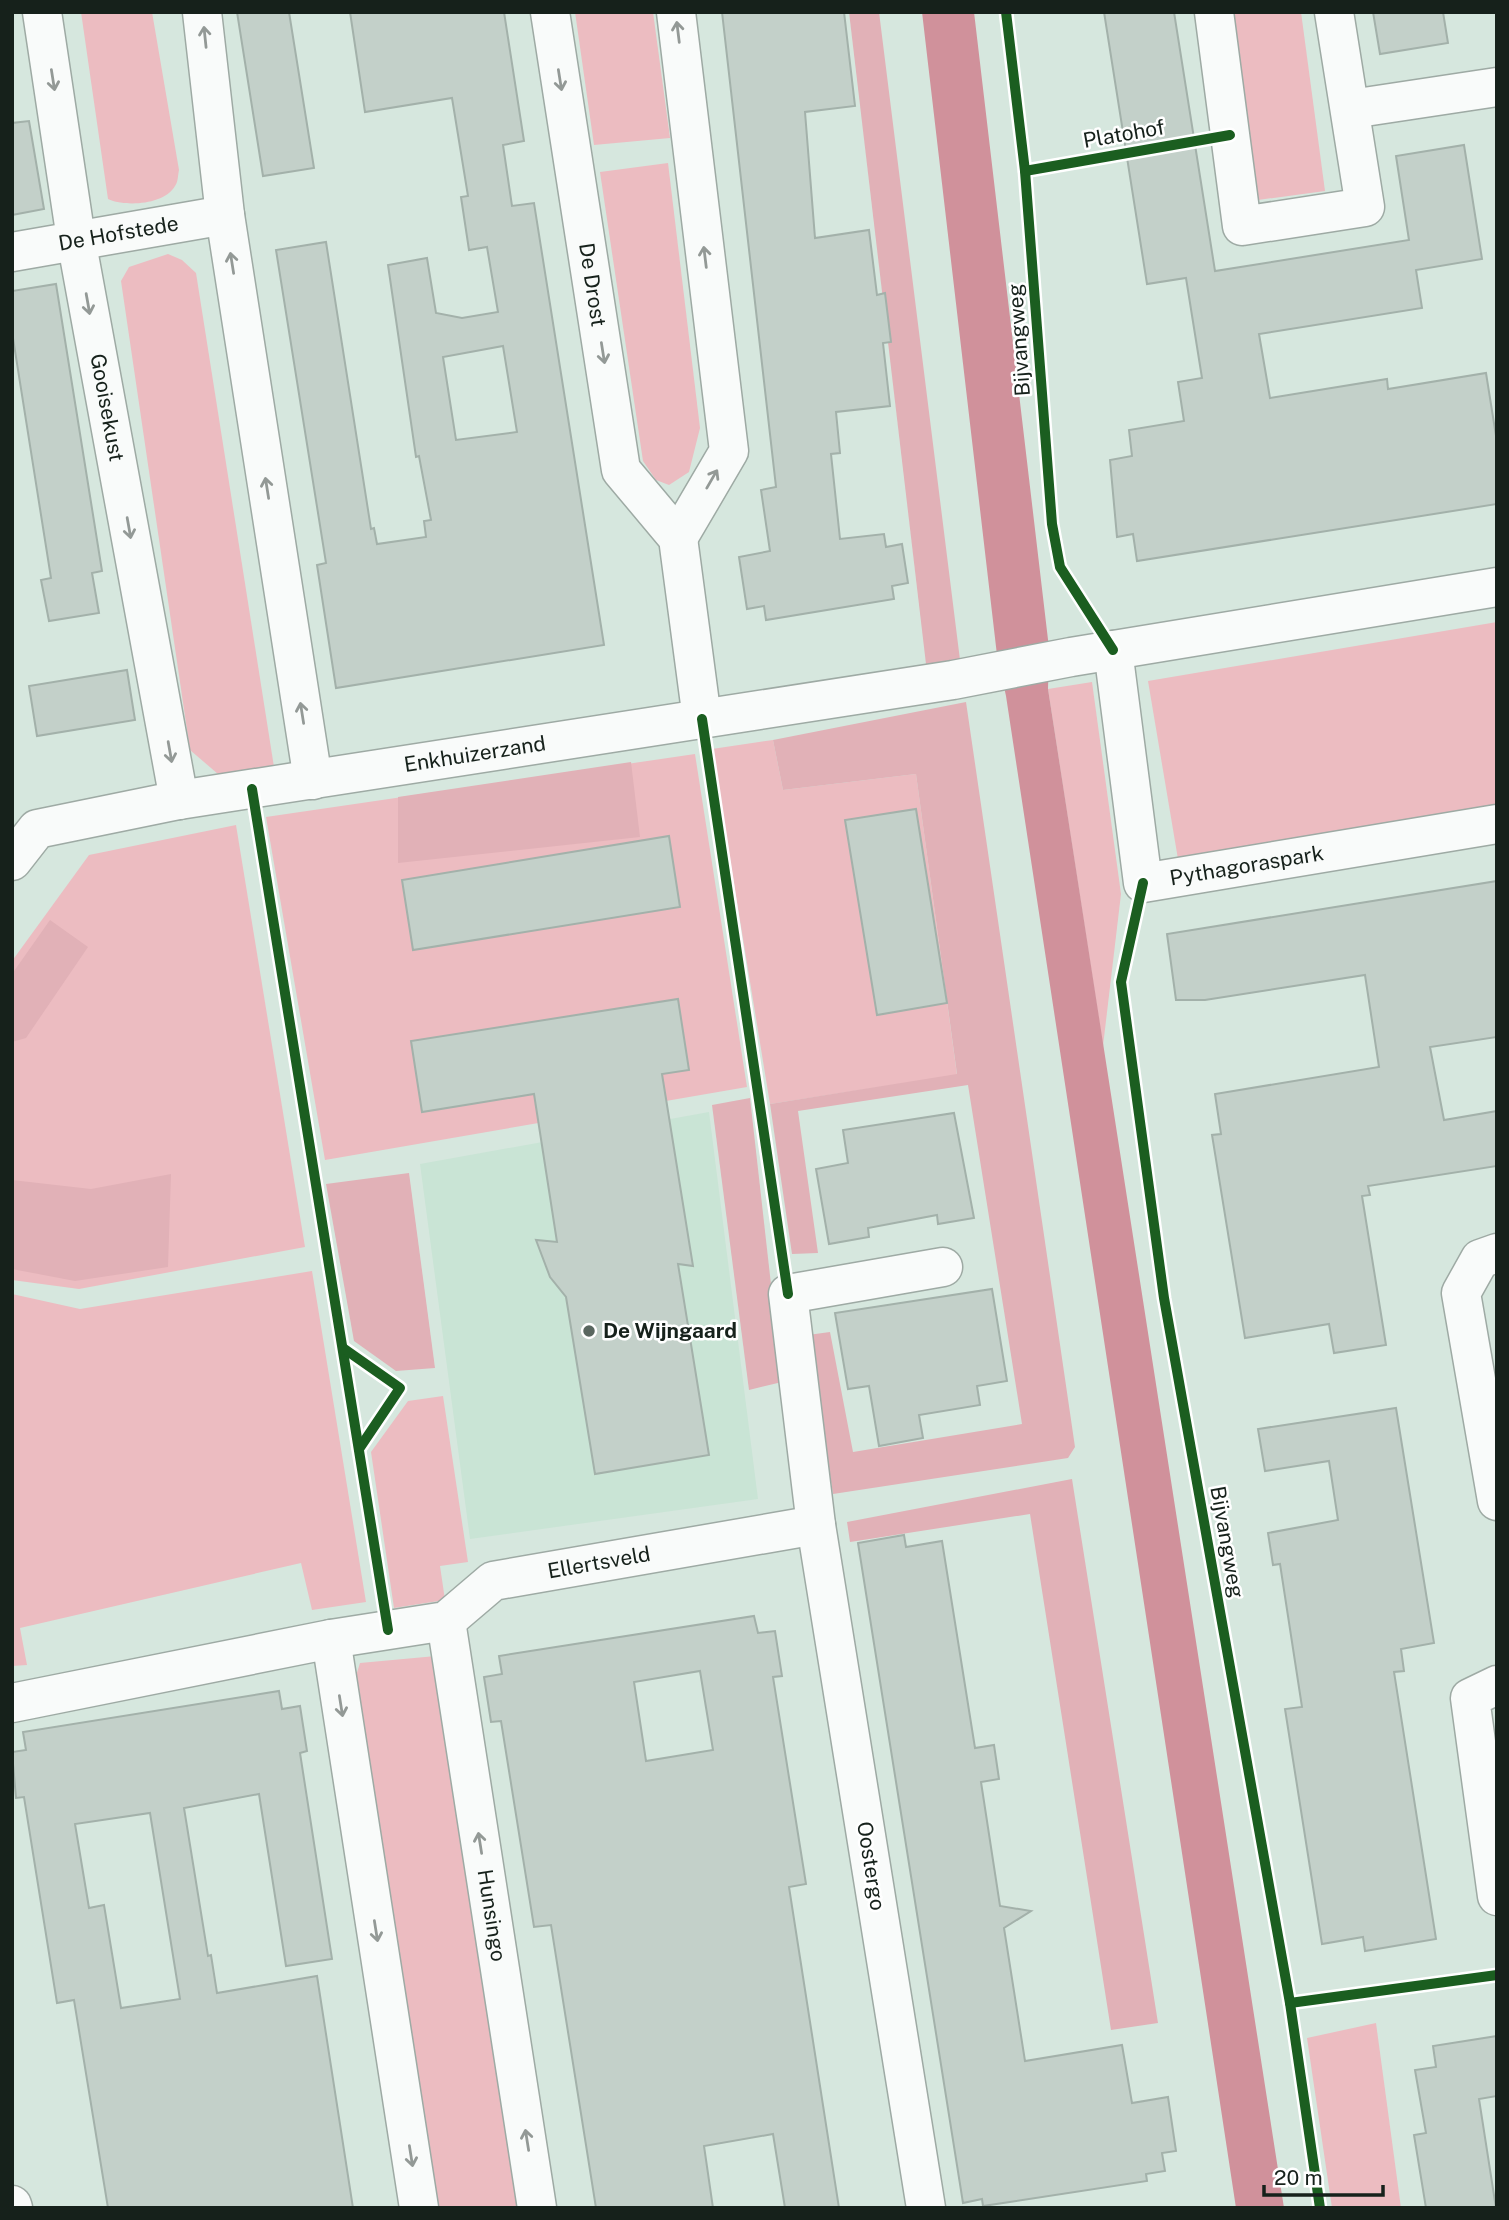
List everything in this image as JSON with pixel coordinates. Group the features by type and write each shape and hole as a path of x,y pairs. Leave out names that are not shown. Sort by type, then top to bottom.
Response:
{"street":[{"name":"Gooisekust","path":"42,12 76,239 179,800"},
{"path":"202,12 225,215 313,780"},
{"name":"De Drost","path":"550,12 621,470 678,538"},
{"path":"676,12 729,451 678,538 702,719"},
{"path":"1214,12 1242,226 1365,207 1334,12"},
{"path":"1351,109 1497,87"},
{"name":"De Hofstede","path":"12,252 225,215"},
{"path":"1113,650 1497,587"},
{"name":"Enkhuizerzand","path":"12,862 24,820 313,780 953,680 1113,650"},
{"name":"Pythagoraspark","path":"1113,650 1143,883 1497,824"},
{"path":"1497,1253 1480,1259 1461,1293 1497,1501"},
{"path":"816,1525 788,1294 943,1267"},
{"name":"Ellertsveld","path":"446,1621 494,1581 816,1525"},
{"name":"Oostergo","path":"816,1525 926,2208"},
{"path":"12,1703 331,1639 446,1621"},
{"name":"Hunsingo","path":"446,1621 537,2208"},
{"path":"331,1639 419,2208"},
{"path":"1497,1685 1470,1698 1497,1896"}],"shaded area":[{"path":"81,12 152,12 179,170 176,185 170,192 153,201 124,203 108,199"},
{"path":"575,12 653,12 670,138 594,145"},
{"path":"849,12 879,12 960,660 926,664"},
{"path":"922,12 974,12 1049,648 1048,689 1284,2208 1236,2208 1006,696 997,655"},
{"path":"1232,12 1301,12 1325,191 1258,200"},
{"path":"668,163 700,428 689,472 669,485 656,480 643,461 600,172"},
{"path":"168,254 182,260 196,273 274,767 218,774 190,750 121,281 129,267"},
{"path":"1497,622 1497,812 1179,865 1148,681"},
{"path":"1092,682 1121,894 1103,1046 1048,689"},
{"path":"966,702 1075,1447 1068,1458 833,1494 808,1335 830,1332 853,1452 1022,1424 968,1085 798,1111 818,1253 792,1254 770,1104 957,1074 916,774 783,790 773,740"},
{"path":"773,740 783,790 916,774 957,1075 770,1104 712,749"},
{"path":"695,754 747,1087 325,1160 266,817"},
{"path":"631,762 640,837 398,863 398,797"},
{"path":"236,825 305,1247 79,1289 12,1280 12,961 89,855"},
{"path":"50,920 88,947 26,1038 12,1042 12,974"},
{"path":"750,1098 782,1382 749,1390 712,1105"},
{"name":"De Wijngaard","path":"709,1112 758,1499 470,1539 420,1164"},
{"path":"409,1173 435,1368 396,1371 354,1341 326,1184"},
{"path":"171,1174 168,1267 75,1281 12,1269 12,1180 91,1189"},
{"path":"312,1271 366,1602 312,1610 301,1563 20,1628 27,1665 12,1666 12,1294 80,1309"},
{"path":"443,1396 468,1562 440,1566 445,1600 394,1608 371,1452 408,1401"},
{"path":"1072,1479 1158,2023 1111,2030 1030,1514 850,1542 847,1522"},
{"path":"436,1656 521,2208 437,2208 354,1682 360,1663"},
{"path":"1376,2023 1401,2208 1332,2208 1307,2038"}],"building":[{"path":"237,12 289,12 314,168 263,176"},
{"path":"350,12 504,12 524,141 503,145 512,206 534,203 604,645 336,688 317,565 326,563 276,250 326,242 371,529 374,528 377,544 426,537 424,521 431,520 419,456 416,457 388,265 427,258 436,313 462,318 498,312 487,247 469,250 461,197 468,196 452,98 365,112","holes":["503,346 517,432 456,440 443,357"]},
{"path":"722,12 844,12 855,106 805,112 815,238 869,230 877,295 885,293 891,342 883,343 890,406 836,412 840,453 831,454 840,539 884,534 886,547 902,544 908,583 892,586 894,599 766,620 764,606 747,609 739,557 770,551 761,490 776,487"},
{"path":"1104,12 1174,12 1215,271 1409,240 1396,156 1464,145 1482,259 1416,270 1422,308 1259,334 1270,398 1387,379 1388,389 1486,373 1497,442 1497,504 1137,561 1133,534 1117,537 1110,460 1132,456 1129,430 1184,421 1178,382 1202,378 1186,278 1147,284"},
{"path":"1373,12 1443,12 1448,43 1380,54"},
{"path":"29,121 44,209 12,215 12,123"},
{"path":"56,284 102,571 92,573 99,613 49,621 41,580 51,578 12,332 12,291"},
{"path":"127,670 135,720 37,736 29,686"},
{"path":"916,809 947,1003 877,1015 845,820"},
{"path":"669,836 680,907 413,950 402,880"},
{"path":"1497,881 1497,1037 1430,1047 1444,1120 1497,1111 1497,1166 1368,1186 1370,1195 1362,1196 1386,1345 1334,1353 1329,1324 1245,1338 1212,1135 1221,1134 1215,1094 1379,1067 1365,975 1205,1000 1176,1000 1167,934"},
{"path":"678,999 689,1070 662,1074 693,1266 678,1264 709,1455 595,1474 566,1297 550,1277 536,1240 557,1242 534,1094 422,1112 411,1041"},
{"path":"954,1113 974,1218 938,1224 937,1215 868,1228 869,1237 829,1244 816,1169 848,1163 843,1130"},
{"path":"992,1289 1007,1381 977,1386 980,1405 919,1415 923,1438 879,1446 869,1386 848,1389 835,1313"},
{"path":"1396,1408 1434,1643 1401,1649 1404,1671 1394,1672 1436,1939 1365,1951 1363,1937 1322,1944 1285,1709 1302,1707 1280,1564 1273,1565 1268,1533 1338,1520 1329,1461 1265,1471 1258,1429"},
{"path":"904,1535 906,1547 942,1541 975,1748 994,1745 999,1779 981,1782 1000,1906 1031,1911 1004,1928 1025,2061 1122,2045 1132,2103 1168,2097 1176,2151 1162,2153 1165,2171 1146,2174 1147,2181 983,2206 982,2199 963,2203 858,1543"},
{"path":"754,1616 758,1633 775,1631 782,1676 773,1677 806,1884 789,1887 839,2208 785,2208 773,2134 704,2146 713,2208 596,2208 551,1925 534,1927 501,1721 491,1722 484,1677 502,1674 499,1656","holes":["700,1671 713,1750 646,1761 634,1682"]},
{"path":"279,1691 282,1709 300,1706 307,1751 300,1753 332,1959 286,1966 259,1794 184,1808 208,1956 211,1955 217,1993 317,1976 353,2208 108,2208 74,2000 57,2003 24,1797 16,1798 12,1752 26,1750 23,1732","holes":["150,1813 180,1999 121,2008 104,1905 89,1908 75,1824"]},
{"path":"1497,2036 1497,2096 1479,2099 1496,2208 1426,2208 1414,2135 1426,2133 1415,2070 1436,2067 1433,2046"}],"cycle path":[{"name":"Bijvangweg","path":"1006,12 1025,171 1052,524 1060,567 1113,650"},
{"name":"Platohof","path":"1025,171 1230,135"},
{"path":"702,719 788,1294"},
{"path":"252,789 388,1630"},
{"name":"Bijvangweg","path":"1143,883 1121,982 1164,1298 1290,2003 1320,2208"},
{"path":"343,1348 400,1388 359,1449"},
{"path":"1290,2003 1497,1975"}],"place":[{"name":"De Wijngaard","path":"589,1331"}]}
